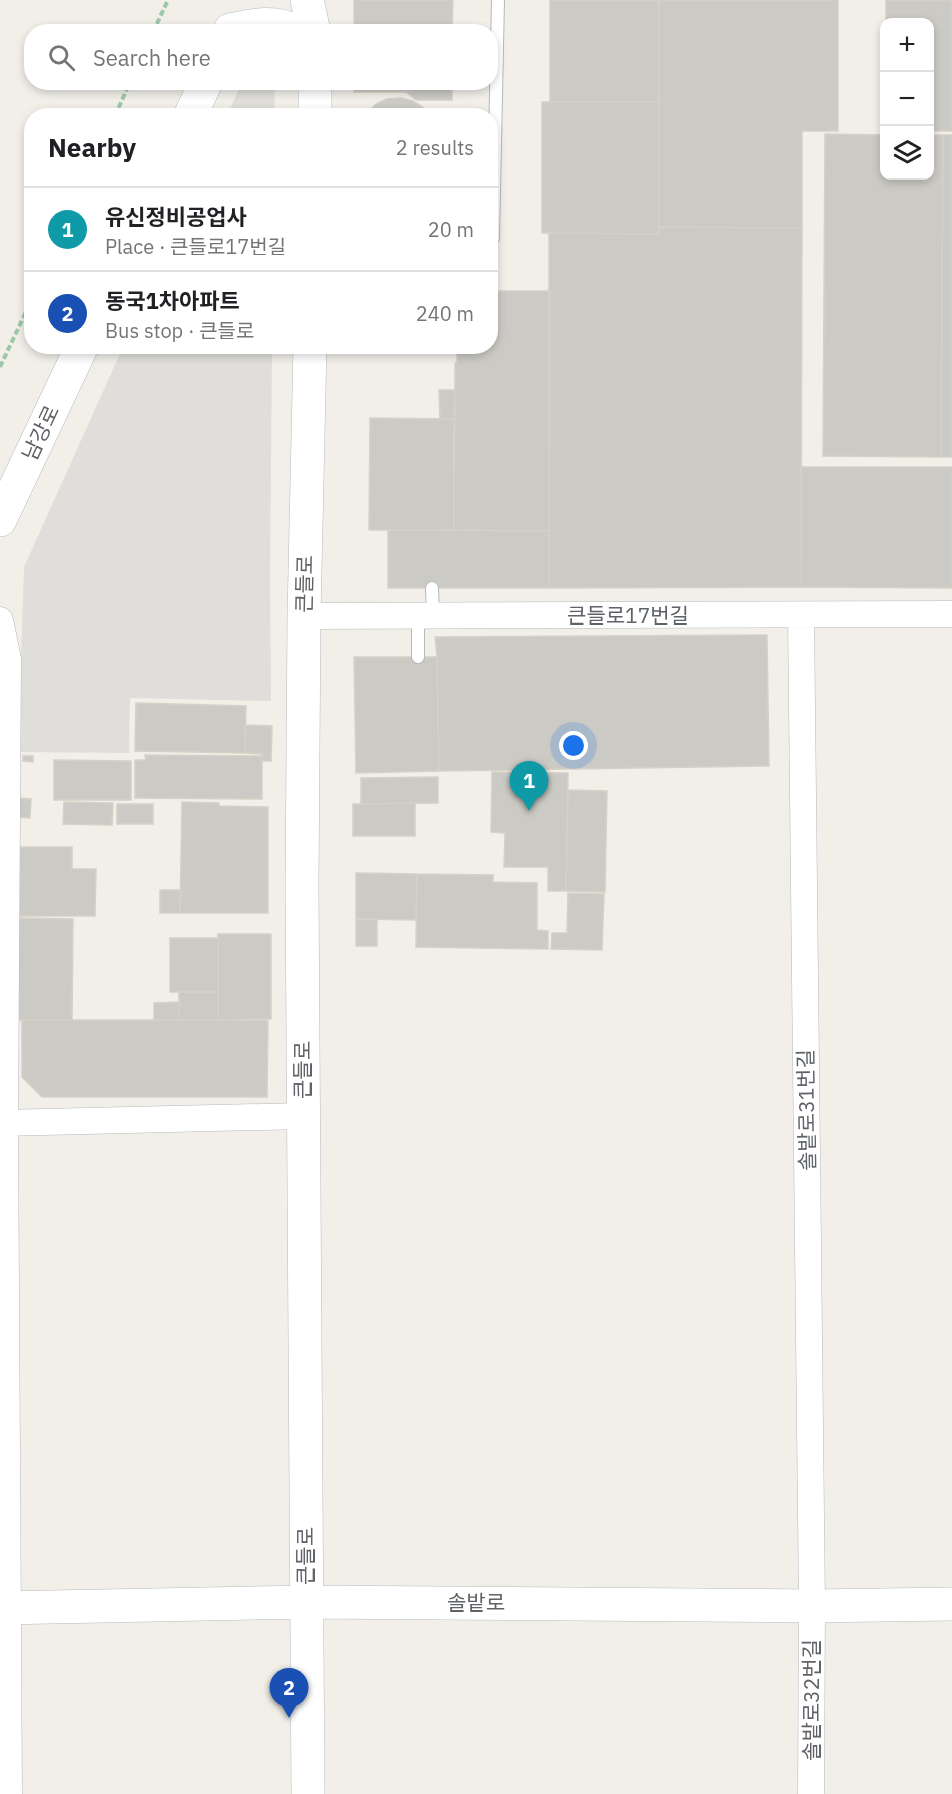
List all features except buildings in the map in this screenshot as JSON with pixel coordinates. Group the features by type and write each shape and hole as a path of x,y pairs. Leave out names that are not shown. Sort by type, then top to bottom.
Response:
{"street":[{"path":"233,24 244,0"},
{"path":"307,0 313,24"},
{"path":"316,24 317,0"},
{"path":"194,108 202,90"},
{"path":"315,90 315,108"},
{"name":"남강로","path":"0,520 78,354"},
{"name":"큰들로","path":"308,1794 302,875 304,616 310,354"},
{"name":"큰들로17번길","path":"304,616 952,614"},
{"name":"솔밭로31번길","path":"801,615 812,1606"},
{"path":"0,620 8,659 2,1123 3,1608 9,1794"},
{"path":"2,1123 304,1116"},
{"name":"솔밭로","path":"3,1608 307,1602 812,1606 952,1604"},
{"name":"솔밭로32번길","path":"811,1794 812,1606"}],"lane":[{"path":"497,24 498,0"},
{"path":"496,90 496,108"},
{"path":"418,657 432,588"}],"path":[{"path":"157,24 168,0"},
{"path":"119,108 126,90"},
{"path":"0,367 24,315"}],"shaded area":[{"path":"239,90 274,90 275,108 230,108"},
{"path":"120,354 272,354 271,701 130,698 129,753 18,752 24,567"}],"place":[{"name":"유신정비공업사","path":"529,811"},
{"name":"동국1차아파트","path":"289,1718"}]}
